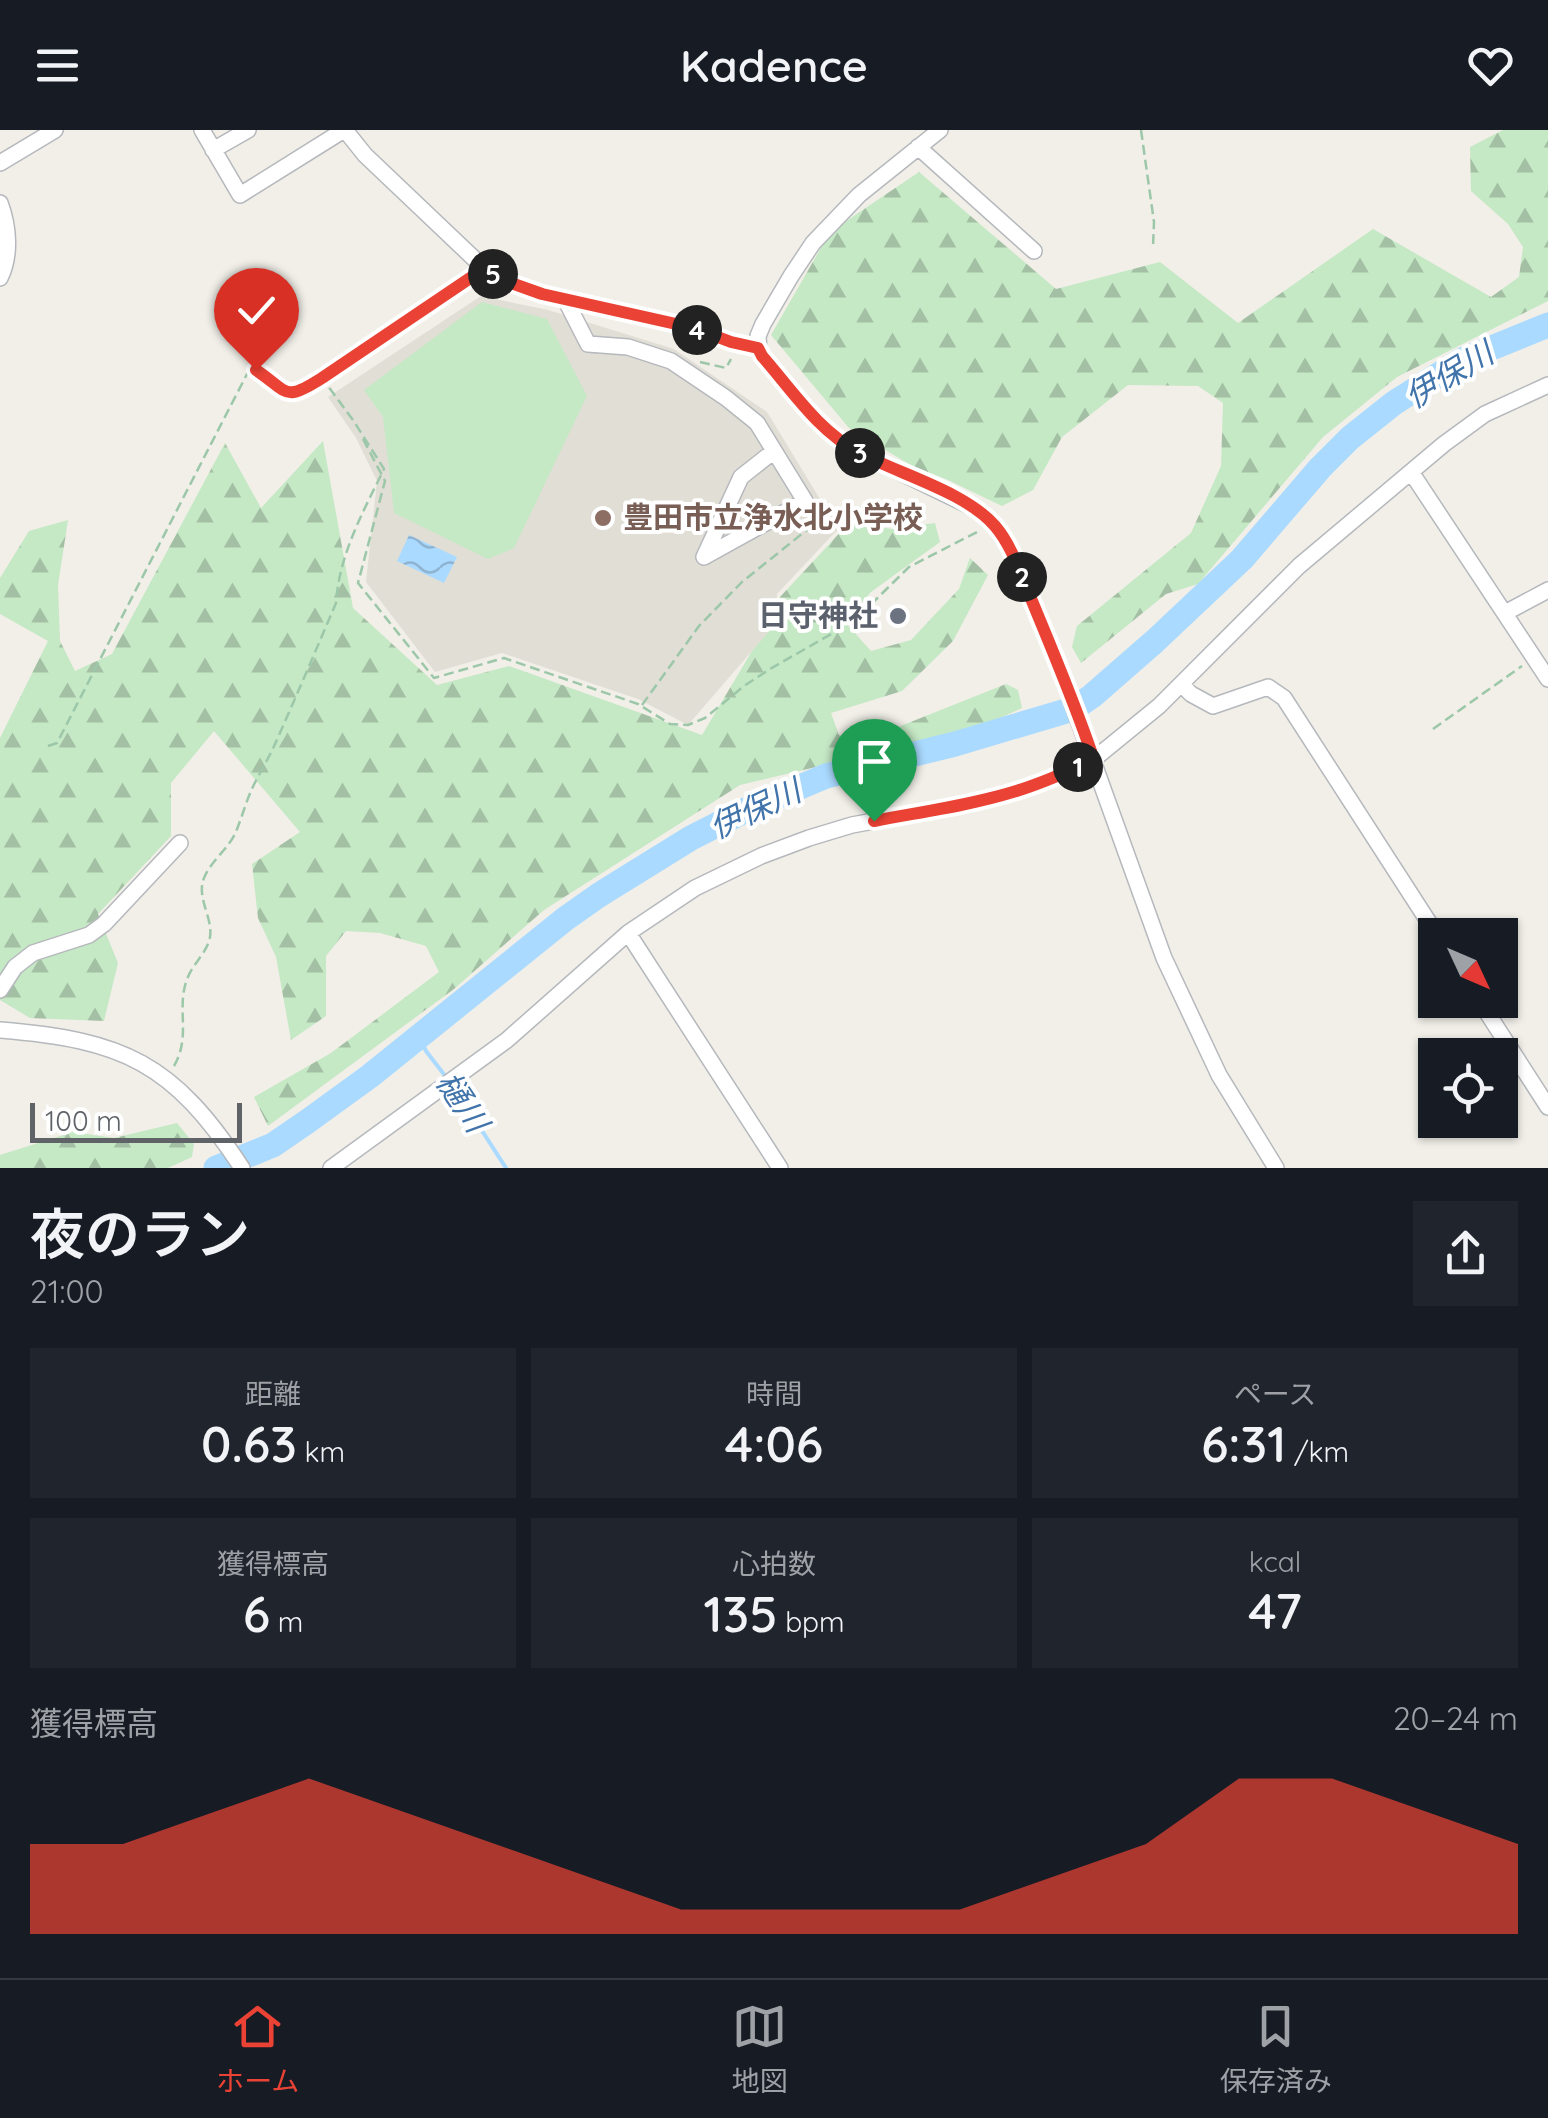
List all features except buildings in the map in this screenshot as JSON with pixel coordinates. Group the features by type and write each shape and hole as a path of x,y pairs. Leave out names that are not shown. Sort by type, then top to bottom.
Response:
{"street":[{"path":"0,162 55,130"},
{"path":"202,130 240,195 344,130 365,156 485,268 508,282 694,328 758,348"},
{"path":"214,150 248,130"},
{"path":"940,130 858,195 813,243 763,324 758,348 809,412 835,437 976,509 994,524 1010,549 1057,661 1164,958 1219,1075 1276,1168"},
{"path":"918,147 1034,251"},
{"path":"0,204 8,252 0,278"},
{"path":"565,299 588,344 628,348 671,361 757,423 805,501 704,557 741,477 774,451"},
{"path":"331,1168 507,1040 628,934 696,888 809,838 852,825 1013,792 1051,779 1092,754 1159,706 1299,566 1411,472 1485,414 1548,386"},
{"path":"1411,472 1548,679"},
{"path":"1504,613 1548,590"},
{"path":"1181,684 1213,706 1268,688 1284,698 1426,918"},
{"path":"0,990 15,966 33,953 89,935 104,924 180,843"},
{"path":"628,934 780,1168"},
{"path":"1490,1018 1548,1108"},
{"path":"0,1030 73,1038 124,1054 161,1075 206,1116 242,1168"}],"path":[{"path":"1141,130 1154,222 1152,247"},
{"path":"48,746 57,743 247,374 256,370 280,391 294,394 485,268"},
{"path":"700,362 726,368 732,358"},
{"path":"174,1066 183,1045 182,1009 187,978 208,946 210,936 202,884 230,843 297,696 336,603 352,532 384,469 322,378"},
{"path":"354,420 385,480 358,583 434,678 504,658 642,706 670,724 688,726 705,718 744,686 854,620 908,568 979,530"},
{"path":"642,706 699,626 742,582 808,529"},
{"path":"1433,728 1534,658"}],"shaded area":[{"name":"豊田市立浄水北小学校","path":"481,296 548,310 674,349 767,412 840,527 777,594 776,623 688,725 638,699 502,653 435,672 366,582 377,481 356,438 328,397"}],"green space":[{"path":"1503,130 1548,130 1548,301 1397,377 1323,437 1198,584 1166,594 1081,663 1072,647 1077,626 1191,533 1221,466 1223,403 1198,386 1128,385 1062,437 1033,490 1002,506 912,466 849,428 771,335 830,232 919,172 1056,289 1160,262 1238,323 1373,229 1491,297 1519,277 1523,247 1508,224 1471,191 1470,147"},
{"path":"482,302 547,319 587,396 514,548 488,559 394,513 383,417 364,390"},
{"path":"323,441 353,608 437,685 509,666 702,735 752,651 776,623 780,597 860,511 865,525 892,529 935,523 940,542 871,592 845,622 871,651 911,640 959,589 970,558 988,575 953,641 902,691 831,713 839,735 883,733 1006,684 1018,690 1022,708 994,721 740,785 544,910 454,989 268,1126 254,1097 331,1053 439,972 426,946 380,933 346,931 326,956 326,1016 291,1040 276,957 258,918 252,864 300,832 214,731 171,783 171,836 98,914 118,963 104,1021 30,1018 0,1000 0,738 48,641 0,614 0,578 29,531 68,520 58,585 60,641 75,671 112,654 225,443 261,508"},
{"path":"177,1123 194,1144 192,1157 168,1168 0,1168 0,1155 73,1132 114,1138"}],"water":[{"path":"409,535 457,557 444,583 397,561"}],"waterway":[{"name":"伊保川","path":"216,1168 273,1145 308,1121 565,919 691,838 826,776 1073,709 1155,641 1242,559 1350,438 1394,403 1462,360 1548,325"},
{"name":"樋川","path":"418,1036 446,1077"},
{"name":"樋川","path":"452,1084 506,1168"}],"place":[{"name":"豊田市立浄水北小学校","path":"603,518"},
{"name":"日守神社","path":"898,616"}],"route":[{"path":"256,370 280,391 294,394 485,268 508,282 542,294 694,328 758,348 809,412 835,437 976,509 994,524 1010,549 1094,760 1013,792 874,821"}]}
